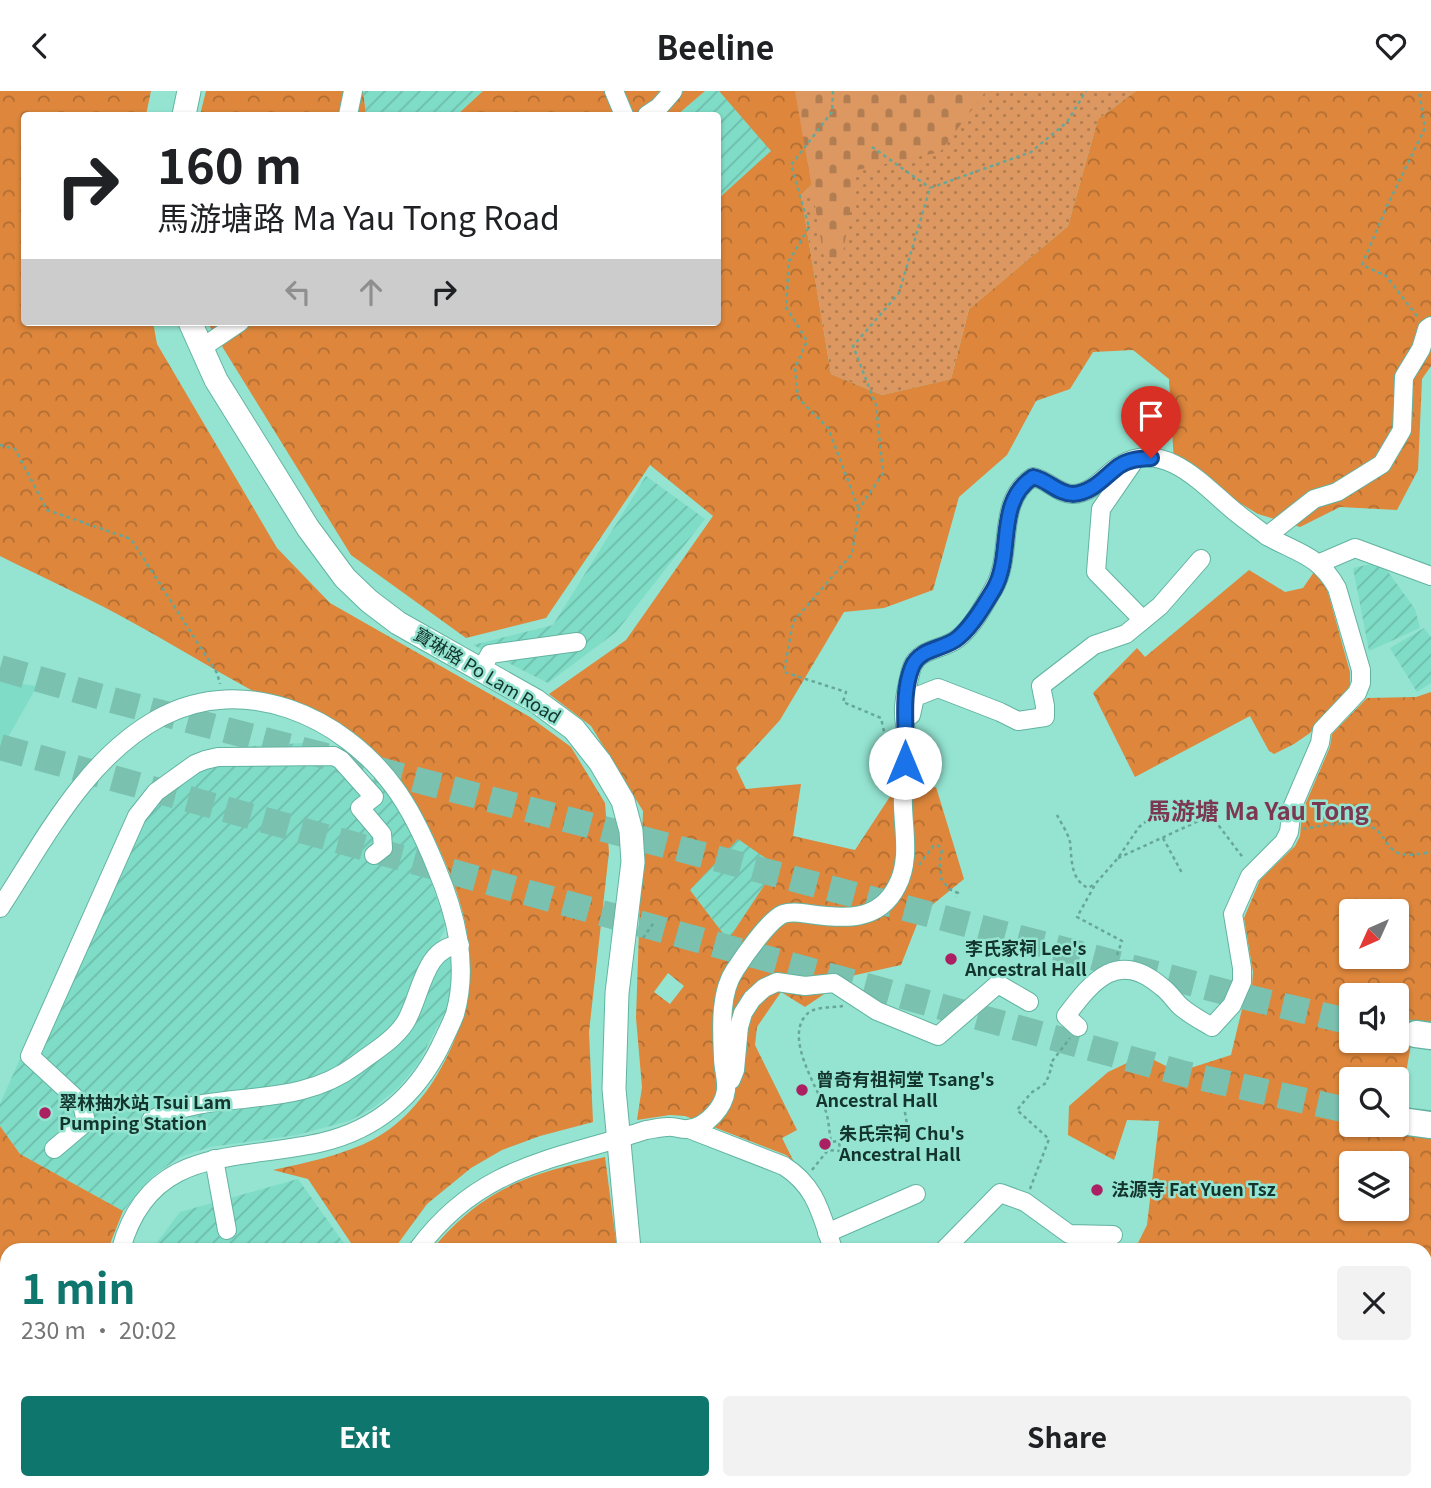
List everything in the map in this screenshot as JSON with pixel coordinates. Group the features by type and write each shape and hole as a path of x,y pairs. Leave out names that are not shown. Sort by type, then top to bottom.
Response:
{"highway":[{"path":"1409,1122 1431,1125"}],"main road":[{"path":"185,112 189,91"},
{"name":"寶琳路 Po Lam Road","path":"191,326 216,380 302,518 345,578 398,623 536,701 575,729 600,762 623,801 631,831 633,862 616,1003 614,1089 628,1243"}],"street":[{"path":"349,112 353,91"},
{"path":"614,91 623,112"},
{"path":"652,112 673,91"},
{"path":"200,349 234,326"},
{"path":"1267,536 1314,499 1337,492 1382,464 1402,430 1404,377 1421,349 1429,328"},
{"path":"1135,459 1101,509 1096,572 1143,621"},
{"path":"907,742 904,708 911,668 922,654 958,638 994,589 1006,556 1008,516 1027,481 1033,477 1043,479 1059,491 1071,494 1096,486 1121,464 1135,459 1167,461 1185,470 1267,536 1320,563 1337,588 1361,670 1361,683 1357,693 1322,730 1320,743 1292,808 1289,832 1284,842 1250,876 1233,914 1242,982 1232,1006 1212,1027 1182,1008 1164,988 1144,974 1133,970 1111,971 1091,983 1066,1016 1078,1027"},
{"path":"1320,563 1355,548 1431,576"},
{"path":"726,1091 722,1025 729,981 773,922 785,913 793,912 841,919 856,918 886,902 897,886 903,870 905,851 903,804 907,742 915,697 938,688 1018,721 1045,717 1041,685 1094,645 1126,634 1143,621 1160,606 1201,559"},
{"path":"481,670 490,654 577,642"},
{"path":"0,908 66,807 87,778 108,756 134,734 163,716 195,704 223,698 254,699 290,709 323,723 373,762 395,788 414,819 454,914 460,945 461,981 454,1016 428,1071 400,1103 366,1126 333,1140 214,1159 172,1176 150,1194 131,1223 123,1243"},
{"path":"54,1149 86,1122 82,1104 30,1056 137,816 156,792 195,764 218,757 328,755 341,760 374,797 360,808 382,834 383,848 374,855"},
{"path":"357,777 373,762"},
{"path":"151,1120 185,1106 286,1095 322,1085 339,1077 394,1036 413,1007 432,959 440,950 450,945 460,945"},
{"path":"689,1129 717,1113 735,1070 743,1013 752,999 764,988 777,982 806,986 834,983 894,1019 938,1035 998,983 1029,1002"},
{"path":"423,1243 460,1203 499,1178 544,1160 646,1130 668,1127 689,1129 784,1167 805,1183 814,1195 830,1241 916,1194"},
{"path":"214,1159 227,1230"},
{"path":"951,1243 1000,1193 1025,1202 1069,1234 1112,1234"}],"path":[{"path":"833,91 832,112 790,166 809,227 789,261 786,307 807,341 794,368 799,398 828,428 859,509"},
{"path":"931,189 1031,152 1067,122 1086,91"},
{"path":"1419,91 1425,128 1362,265 1386,276 1429,328"},
{"path":"873,147 931,189"},
{"path":"907,742 886,740 881,718 843,702 846,692 784,671 793,622 852,554 859,509 883,473 876,405 853,346 899,293 931,189"},
{"path":"0,445 15,449 47,510 131,539 217,673 223,698"},
{"path":"1057,815 1070,840 1070,863 1081,885 1088,888 1096,883"},
{"path":"1118,858 1205,818 1216,822 1254,872"},
{"path":"1111,971 1122,941 1077,917 1096,883 1118,858 1139,827 1149,819"},
{"path":"1289,832 1328,824 1368,825 1383,835 1394,851 1410,855 1431,852"},
{"path":"1163,838 1182,873"},
{"path":"914,869 934,845 939,846 942,852 939,860 940,877 949,889 958,893 957,897"},
{"path":"642,939 655,921"},
{"path":"866,1004 817,1009 807,1014 801,1025 799,1049 826,1111 831,1142 908,1130 902,1095 914,1096"},
{"path":"1025,1202 1049,1139 1017,1110 1031,1093 1046,1083 1052,1066 1050,1064 1078,1027"},
{"path":"805,1183 828,1150 840,1151 839,1140"}],"shaded area":[{"path":"363,91 483,91 460,112 366,112"},
{"path":"705,91 719,91 772,151 721,196 721,112 680,112"},
{"path":"646,476 705,519 616,632 548,683 473,645 553,625"},
{"path":"1381,562 1415,609 1420,628 1369,651 1353,568"},
{"path":"1424,628 1431,637 1431,683 1417,692 1390,648"},
{"path":"0,681 37,686 6,741 0,762"},
{"path":"319,742 358,757 357,763 369,778 378,781 387,792 424,862 444,919 445,930 437,944 443,956 451,955 452,983 446,1010 418,1064 398,1088 373,1108 349,1121 297,1135 210,1147 180,1157 153,1176 123,1211 20,1154 0,1126 0,1104 127,817 219,748"},
{"path":"738,838 778,866 728,940 690,890"},
{"path":"298,1179 344,1243 157,1243 180,1212"}],"green space":[{"path":"0,91 151,91 147,112 21,112 21,326 154,326 157,344 277,548 330,603 530,717 571,747 605,803 609,852 589,1032 593,1122 540,1136 502,1150 471,1168 427,1204 398,1243 351,1243 308,1179 273,1170 337,1154 362,1145 389,1130 415,1106 436,1076 453,1044 466,1003 470,955 462,908 435,840 421,812 396,775 363,742 262,696 119,615 0,556"},
{"path":"206,91 363,91 366,112 201,112"},
{"path":"483,91 705,91 680,112 460,112"},
{"path":"719,91 960,91 861,137 801,195 831,374 882,395 951,379 969,309 1068,226 1098,119 1136,91 1431,91 1431,366 1422,379 1418,470 1397,510 1340,507 1300,527 1258,514 1174,463 1169,379 1133,350 1093,352 1070,389 1036,401 1007,455 959,497 933,590 884,608 844,612 780,720 736,768 746,789 801,784 793,836 855,850 891,795 936,787 964,879 921,914 901,965 851,976 805,1007 781,992 757,1027 755,1045 797,1130 782,1138 794,1162 786,1155 685,1116 670,1115 637,1120 642,1087 636,1018 643,811 591,726 549,694 626,640 713,516 650,465 546,618 466,638 351,555 209,326 721,326 721,196 771,151","holes":["738,839 777,866 728,940 690,890","668,973 684,986 670,1004 654,992"]},
{"path":"795,91 986,91 940,152 857,170 842,259 824,257"},
{"path":"960,91 1136,91 1098,119 1068,226 969,309 951,379 882,395 831,374 801,195 861,137"},
{"path":"1249,570 1285,592 1303,588 1314,572 1327,589 1350,672 1346,695 1310,733 1274,754 1269,751 1250,716 1135,777 1093,693 1137,648 1145,657"},
{"path":"1431,692 1431,1021 1415,1021 1407,1067 1339,1067 1339,1137 1409,1136 1431,1138 1431,1243 1138,1243 1147,1225 1159,1121 1127,1120 1114,1160 1068,1135 1069,1106 1108,1072 1144,1055 1178,1072 1231,1055 1242,1009 1252,986 1253,972 1244,918 1260,880 1295,846 1300,836 1302,812 1330,747 1332,734 1367,698 1416,697"},
{"path":"0,1126 20,1154 123,1211 110,1243 0,1243"},
{"path":"605,1157 616,1243 437,1243 451,1228 490,1197 530,1177"}],"tunnel":[{"path":"0,668 112,700 1233,994 1339,1019"},
{"path":"0,747 1185,1074 1339,1108"},
{"path":"1409,1033 1416,1034"}],"place":[{"name":"李氏家祠 Lee's Ancestral Hall","path":"951,959"},
{"name":"曾奇有祖祠堂 Tsang's Ancestral Hall","path":"802,1090"},
{"name":"翠林抽水站 Tsui Lam Pumping Station","path":"45,1113"},
{"name":"朱氏宗祠 Chu's Ancestral Hall","path":"825,1144"},
{"name":"法源寺 Fat Yuen Tsz","path":"1097,1190"}],"district":[{"name":"馬游塘 Ma Yau Tong","path":"1258,812"}],"route":[{"path":"905,763 907,742 904,708 911,668 922,654 958,638 994,589 1006,556 1008,516 1027,481 1033,477 1043,479 1059,491 1071,494 1084,492 1096,486 1121,464 1135,459 1151,458"}]}
